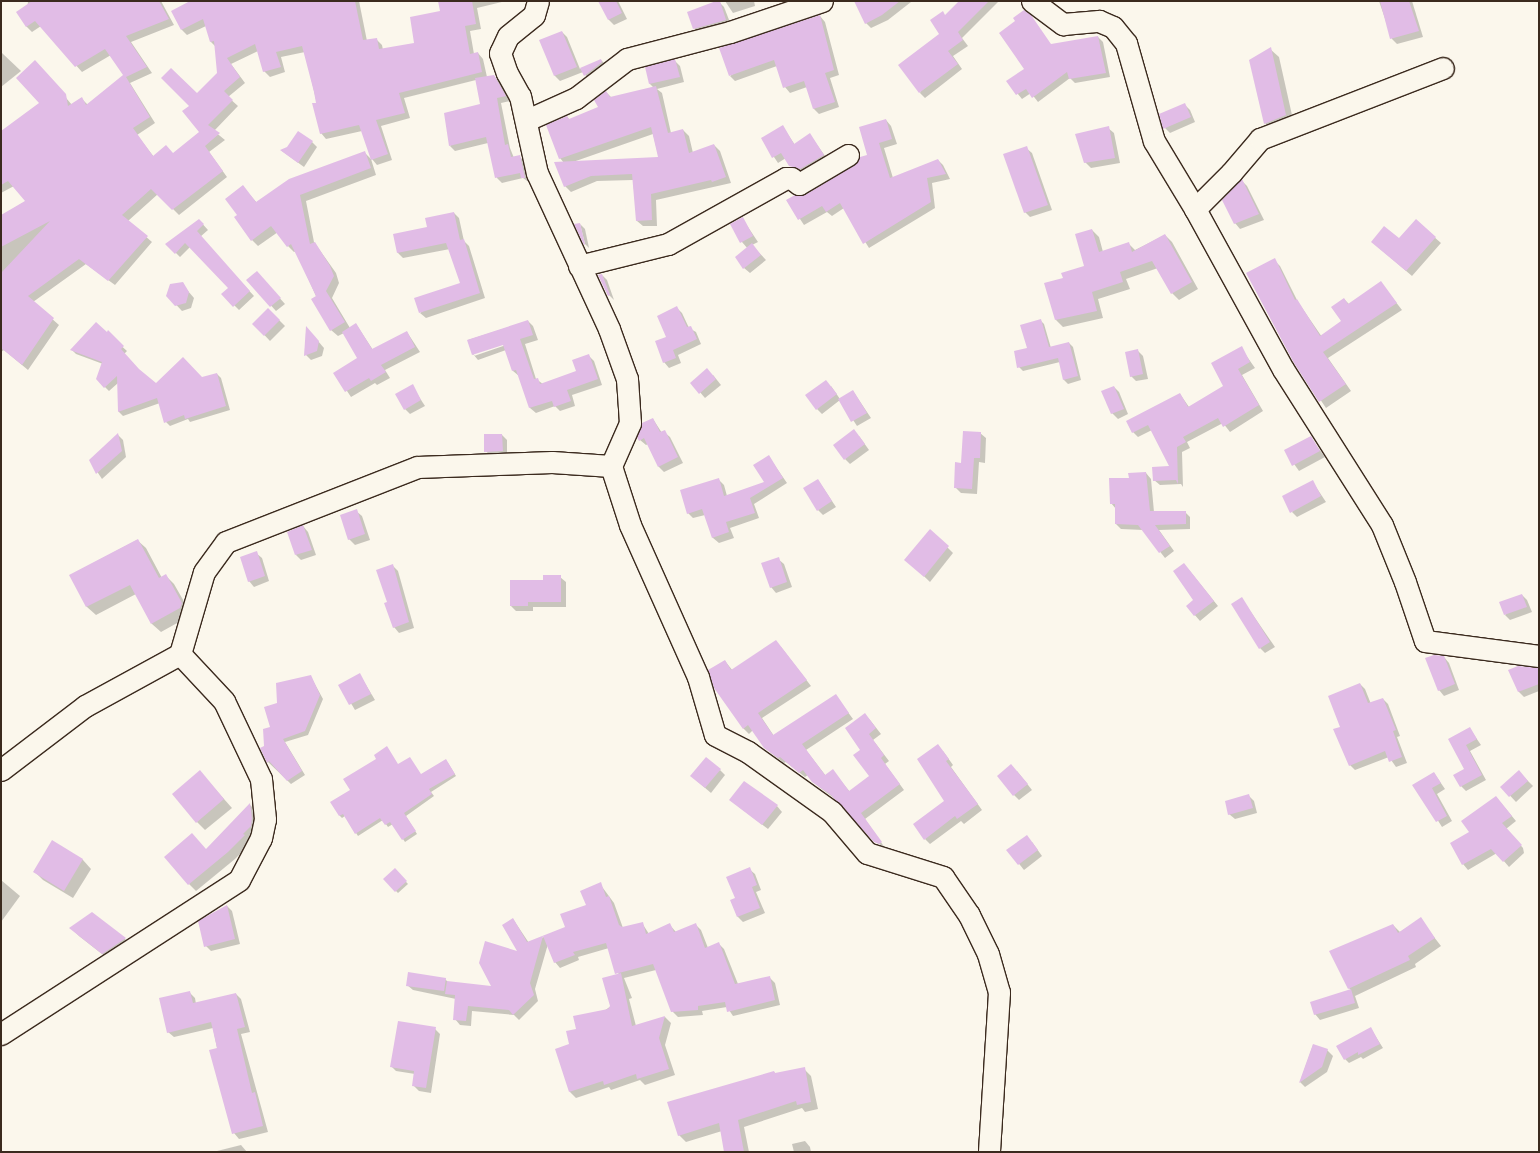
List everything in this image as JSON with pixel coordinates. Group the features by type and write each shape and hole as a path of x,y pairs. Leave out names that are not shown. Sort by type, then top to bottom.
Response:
{"street":[{"path":"538,1 534,15 508,36 500,53 507,73 520,96 527,120 531,151 537,173 608,329 627,379 630,423 611,466 630,525 698,677 715,735 748,752 832,812 867,853 943,877 969,915 988,954 999,992 989,1152"},
{"path":"527,120 576,98 627,59 730,32 822,1"},
{"path":"1032,1 1063,24 1099,21 1113,27 1126,43 1154,141 1195,208 1283,369 1382,525 1405,582 1425,641 1539,656"},
{"path":"1195,208 1231,173 1260,139 1444,68"},
{"path":"579,266 668,244 786,178 791,178 798,184 848,155"},
{"path":"1,770 86,706 180,654 204,572 226,542 417,467 552,462 611,466"},
{"path":"1,1034 239,880 261,838 265,819 261,780 224,701 180,654"}],"building":[{"path":"32,1 159,1 169,19 126,36 147,67 126,77 150,117 133,128 153,156 166,145 173,153 199,132 182,111 189,106 161,78 171,68 197,93 217,73 214,41 210,42 203,19 181,30 171,11 190,1 355,1 363,40 377,38 379,49 414,43 410,17 440,11 438,1 472,1 476,24 465,26 470,54 478,52 482,72 399,93 405,113 376,120 388,154 371,160 359,125 320,134 312,103 316,103 314,92 302,46 276,52 281,67 263,72 255,44 227,58 240,77 224,91 233,100 208,125 220,133 205,146 223,171 172,210 151,189 122,215 148,236 108,281 79,259 28,296 54,318 22,365 1,348 1,273 50,221 1,247 1,215 25,201 8,181 1,185 1,131 39,103 16,78 35,60 66,94 68,106 82,97 86,105 123,75 105,49 75,67 35,21 26,27 16,12"},
{"path":"598,1 616,1 622,13 608,20"},
{"path":"720,1 726,20 693,29 687,12"},
{"path":"854,1 900,1 882,15 865,24"},
{"path":"959,1 989,1 958,32 963,40 948,51 958,64 919,93 898,65 939,34 930,20 943,11 945,15"},
{"path":"1380,1 1409,1 1419,31 1390,39"},
{"path":"1024,10 1031,15 1051,44 1098,36 1106,73 1069,79 1067,72 1032,98 1026,89 1016,95 1006,81 1024,69 999,33 1015,21 1013,18"},
{"path":"820,15 834,70 825,73 835,102 813,109 804,81 783,88 774,60 729,76 719,48"},
{"path":"562,31 577,67 554,76 539,40"},
{"path":"1271,47 1286,115 1264,124 1249,60"},
{"path":"601,59 602,62 584,76 580,68"},
{"path":"675,59 680,77 649,84 645,67"},
{"path":"494,75 506,96 497,98 505,145 508,144 511,157 520,155 525,178 521,178 520,173 495,178 486,137 449,146 444,113 480,104 475,78"},
{"path":"656,86 668,133 683,129 689,153 714,144 726,177 712,182 711,180 651,194 652,220 636,221 632,174 591,176 564,187 554,162 658,157 651,127 559,159 546,125 567,116 569,119 598,107 594,100 606,91 610,97"},
{"path":"1185,103 1191,117 1163,129 1159,114"},
{"path":"886,119 892,139 879,143 890,178 938,159 946,174 927,178 931,202 863,244 840,203 826,212 822,206 798,220 786,200 795,195 805,195 855,165 860,157 867,155 859,127"},
{"path":"783,125 794,144 810,133 824,155 800,169 789,166 781,153 772,158 761,138"},
{"path":"1109,126 1115,158 1084,163 1075,134"},
{"path":"298,131 313,141 298,163 280,150 287,147"},
{"path":"1027,146 1048,205 1024,213 1003,154"},
{"path":"365,151 371,168 300,195 310,244 315,242 334,276 326,291 345,322 330,331 311,299 316,296 291,244 287,247 271,226 251,241 234,217 237,215 225,199 243,185 256,202 289,179"},
{"path":"1242,179 1259,214 1234,224 1222,200"},
{"path":"454,212 460,240 464,239 480,293 419,313 414,298 460,283 446,243 397,253 393,234 427,227 425,218"},
{"path":"743,217 753,236 740,243 730,224"},
{"path":"199,219 204,224 197,231 250,291 233,307 221,294 228,288 185,243 175,254 165,244"},
{"path":"1416,219 1436,237 1406,271 1371,242 1384,226 1399,238"},
{"path":"580,223 585,244 584,245 574,224"},
{"path":"1092,229 1099,252 1129,242 1132,252 1165,234 1192,282 1171,294 1152,261 1120,272 1123,282 1092,292 1097,311 1055,320 1044,283 1063,278 1061,273 1084,266 1075,234"},
{"path":"752,243 761,255 743,269 735,257"},
{"path":"1275,258 1295,300 1297,299 1320,336 1341,321 1331,307 1344,298 1348,304 1381,281 1397,303 1323,352 1346,384 1319,402 1294,363 1246,273"},
{"path":"257,271 281,298 270,307 246,280"},
{"path":"602,274 610,295 608,296 598,275"},
{"path":"183,282 189,292 186,303 175,306 166,296 170,284"},
{"path":"677,306 687,327 691,326 697,339 673,350 676,358 663,363 655,341 666,337 657,316"},
{"path":"268,308 280,320 264,336 252,324"},
{"path":"1041,319 1049,347 1069,342 1078,376 1063,380 1058,358 1017,368 1014,351 1027,348 1020,325"},
{"path":"528,320 533,335 520,339 534,379 538,378 540,384 576,371 572,360 589,354 598,379 567,390 571,401 554,407 552,401 529,408 516,370 512,371 503,345 472,355 467,340"},
{"path":"96,322 107,332 108,330 124,346 121,349 139,369 156,383 183,357 202,377 217,373 226,406 185,419 184,415 164,423 157,398 118,412 117,376 104,388 96,379 102,362 70,350"},
{"path":"356,323 372,349 407,331 415,347 381,365 386,372 371,381 369,378 345,392 333,373 357,358 342,332"},
{"path":"306,326 319,341 317,351 304,356"},
{"path":"1242,346 1250,362 1238,369 1259,405 1223,427 1218,418 1183,437 1186,442 1177,447 1178,484 1176,480 1153,481 1152,467 1169,466 1148,425 1132,433 1126,421 1180,393 1188,407 1223,386 1211,363"},
{"path":"1138,349 1143,374 1130,377 1125,352"},
{"path":"707,368 716,379 699,394 690,383"},
{"path":"826,380 837,394 816,410 805,395"},
{"path":"413,384 421,400 404,410 395,394"},
{"path":"1114,386 1124,409 1111,414 1101,391"},
{"path":"853,390 867,413 851,422 838,399"},
{"path":"653,418 660,432 665,430 678,457 658,467 644,438 639,441 637,437 642,423"},
{"path":"854,429 865,444 844,460 833,445"},
{"path":"963,431 981,432 980,458 974,458 972,489 954,488 955,462 961,463"},
{"path":"118,433 122,451 96,474 89,460"},
{"path":"484,434 502,434 503,451 484,452"},
{"path":"1311,436 1320,451 1292,466 1284,450"},
{"path":"769,455 783,478 750,498 755,513 726,522 729,532 712,538 702,509 687,514 680,490 719,478 724,496 764,482 753,465"},
{"path":"1146,472 1150,511 1186,511 1186,524 1155,525 1170,546 1159,553 1138,525 1115,524 1115,504 1110,504 1109,478 1129,478 1128,473"},
{"path":"818,479 832,501 817,511 803,488"},
{"path":"1313,480 1321,496 1290,513 1282,496"},
{"path":"357,509 365,534 348,540 340,515"},
{"path":"303,525 312,550 295,555 287,532"},
{"path":"930,529 949,546 924,577 904,560"},
{"path":"138,539 159,578 166,574 182,603 180,608 151,624 130,585 86,607 69,575"},
{"path":"257,551 265,576 248,582 240,557"},
{"path":"779,557 787,582 770,588 761,563"},
{"path":"1184,563 1214,601 1194,616 1186,606 1193,600 1173,571"},
{"path":"393,564 409,622 393,628 384,603 387,602 376,570"},
{"path":"543,575 561,575 561,602 528,602 528,606 510,606 510,580 543,580"},
{"path":"1522,594 1527,607 1504,615 1499,602"},
{"path":"1242,597 1270,642 1259,649 1231,604"},
{"path":"776,640 807,680 758,713 773,735 836,694 849,713 802,744 825,775 833,769 849,791 869,776 853,755 860,750 845,728 865,713 876,728 869,734 884,755 881,758 900,784 861,813 882,842 879,844 874,842 831,795 812,782 803,770 799,773 780,757 778,758 764,748 748,725 743,729 714,688 708,670 725,660 731,670"},
{"path":"1434,655 1444,656 1455,684 1438,691 1425,658"},
{"path":"1518,666 1539,668 1539,684 1518,692 1508,670"},
{"path":"360,673 371,694 349,705 338,685"},
{"path":"311,675 320,695 305,731 283,739 302,771 287,781 269,761 267,763 260,748 264,746 263,729 270,727 264,707 277,703 276,683"},
{"path":"1360,683 1368,703 1383,698 1396,730 1393,731 1402,757 1389,762 1385,751 1349,766 1333,729 1340,727 1328,696"},
{"path":"1470,727 1477,739 1466,745 1482,775 1460,787 1453,775 1464,769 1448,739"},
{"path":"938,744 949,759 946,761 978,804 957,819 955,816 924,840 913,824 944,801 917,759"},
{"path":"387,746 398,764 410,757 421,774 446,759 455,774 429,789 432,794 404,813 416,831 402,840 390,822 385,825 380,818 355,834 343,814 339,816 330,802 350,790 343,779 376,759 374,755"},
{"path":"706,757 721,769 705,788 690,776"},
{"path":"1011,764 1028,784 1013,796 997,776"},
{"path":"200,770 224,799 196,823 172,794"},
{"path":"1519,770 1528,781 1509,797 1500,787"},
{"path":"1434,772 1441,783 1432,788 1447,816 1436,822 1412,785"},
{"path":"744,781 778,805 762,825 729,800"},
{"path":"1249,794 1253,808 1228,815 1225,801"},
{"path":"1496,796 1512,816 1502,823 1522,845 1503,862 1491,849 1462,865 1450,843 1469,832 1461,821"},
{"path":"250,803 251,826 243,834 245,835 228,852 188,885 164,857 192,833 206,849"},
{"path":"1027,835 1038,850 1018,865 1006,850"},
{"path":"52,840 83,859 64,891 33,872"},
{"path":"750,867 757,885 752,887 760,908 737,917 730,900 735,898 726,877"},
{"path":"395,868 407,881 395,892 383,879"},
{"path":"601,882 606,897 609,896 619,925 622,927 643,922 646,934 670,923 674,932 696,923 705,948 719,942 735,984 770,976 775,1000 727,1012 725,1002 698,1006 698,1010 671,1012 653,964 615,974 606,943 573,952 575,955 554,963 543,936 530,983 534,995 513,1015 509,1010 468,1006 466,1021 453,1020 455,995 445,994 447,981 491,986 479,963 485,941 517,951 502,925 513,918 527,942 565,927 560,914 586,905 580,891"},
{"path":"227,905 235,939 204,947 198,921"},
{"path":"92,912 126,938 102,954 69,928"},
{"path":"1421,917 1435,938 1408,956 1410,960 1348,989 1329,951 1393,924 1398,933"},
{"path":"408,972 446,978 444,991 406,986"},
{"path":"621,973 632,1026 665,1016 659,1038 669,1069 637,1079 636,1074 604,1085 603,1081 569,1092 555,1049 569,1044 566,1031 576,1029 573,1016 608,1009 610,1006 602,978"},
{"path":"1351,989 1355,1003 1314,1015 1310,1002"},
{"path":"190,991 193,1003 236,993 245,1027 237,1029 252,1093 255,1092 263,1126 232,1134 209,1050 217,1048 211,1022 167,1033 159,998"},
{"path":"398,1021 436,1027 426,1088 412,1086 414,1071 390,1067"},
{"path":"1371,1027 1380,1044 1358,1055 1358,1052 1344,1060 1336,1046"},
{"path":"1313,1044 1328,1049 1322,1067 1299,1083"},
{"path":"805,1067 811,1102 797,1105 796,1101 738,1120 744,1152 724,1152 719,1123 678,1136 667,1102 774,1071 775,1073"}]}
